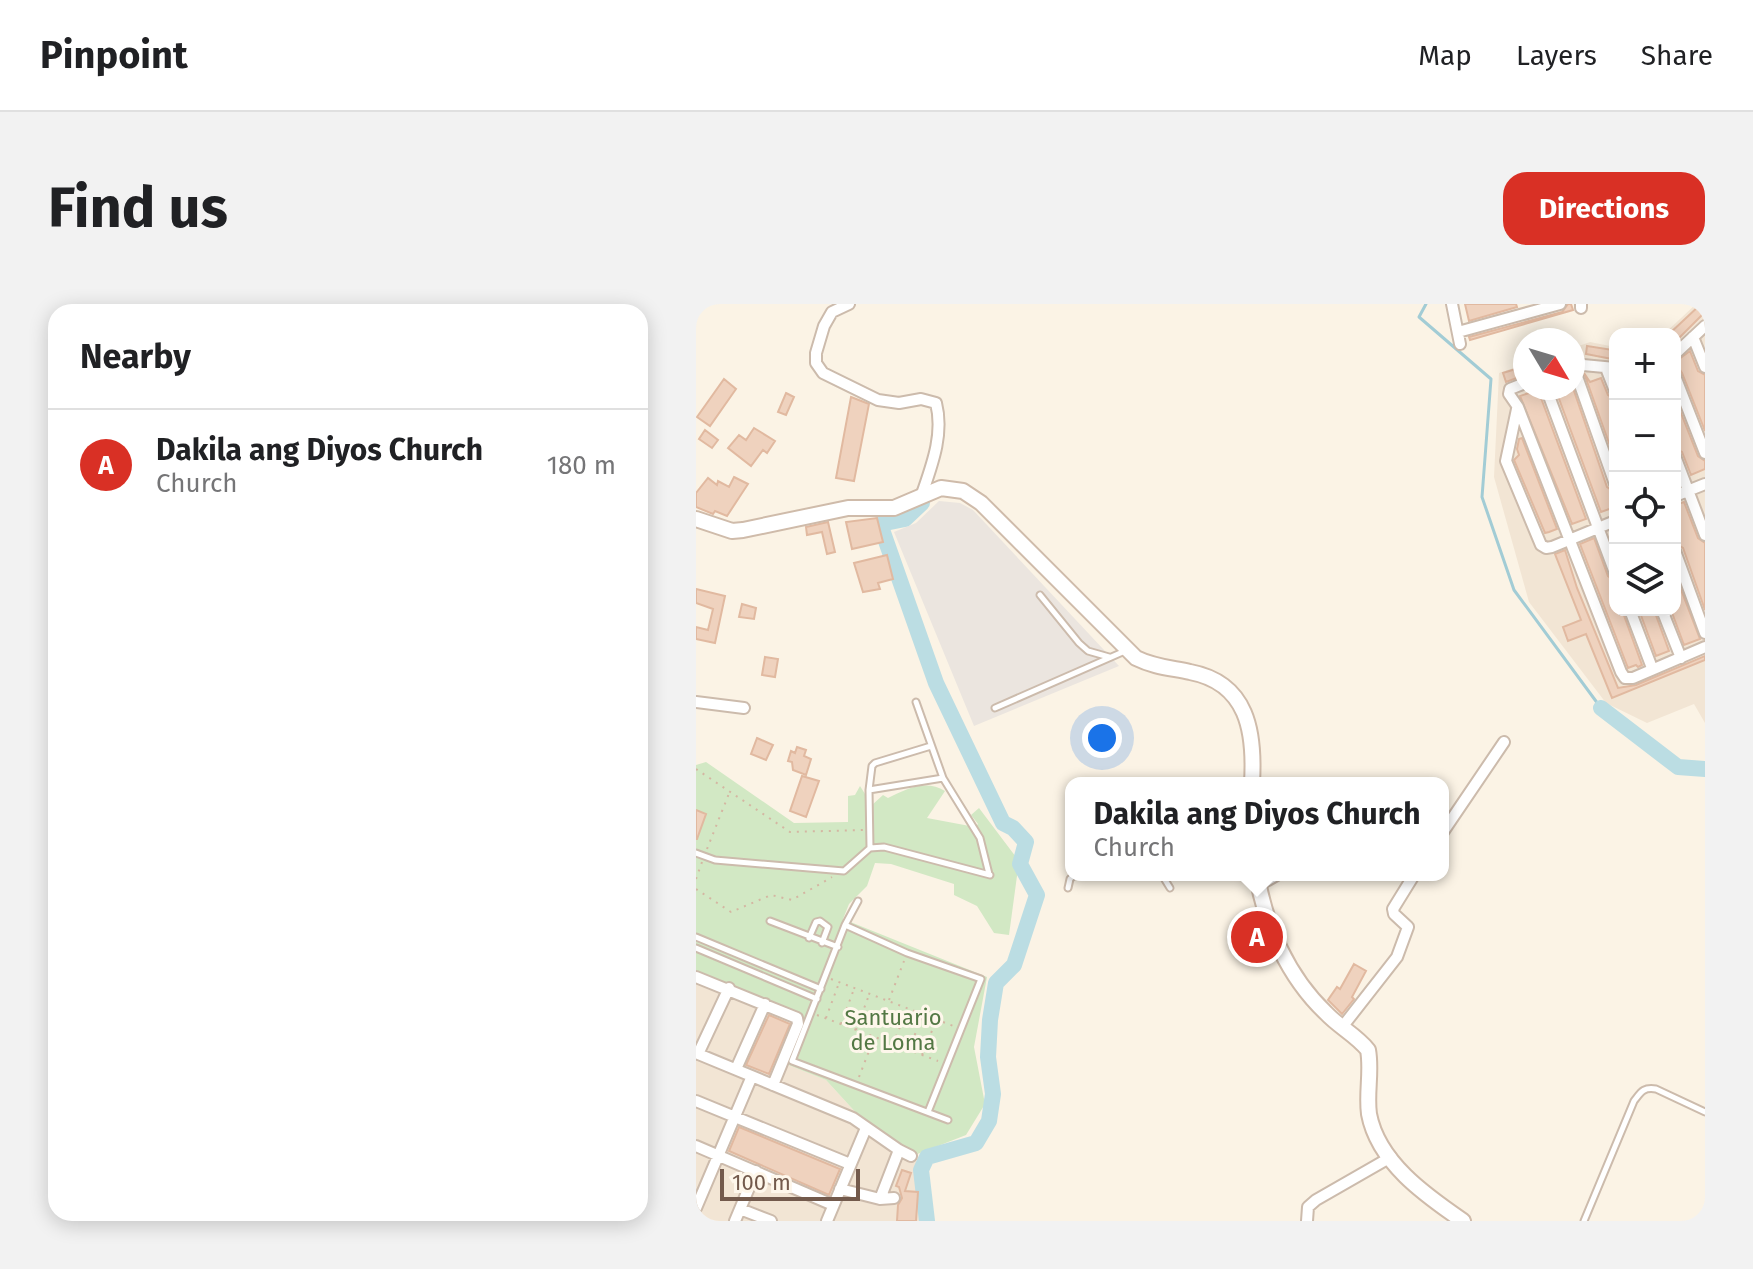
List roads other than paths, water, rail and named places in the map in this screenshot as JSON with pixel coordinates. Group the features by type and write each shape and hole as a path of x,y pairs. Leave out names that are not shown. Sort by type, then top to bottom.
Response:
{"street":[{"path":"849,304 832,312 827,319 816,353 816,363 823,373 878,400 899,403 921,399 936,403 938,434 933,464 922,494"},
{"path":"1452,304 1460,344"},
{"path":"1458,332 1560,304"},
{"path":"1681,348 1705,326"},
{"path":"1693,337 1705,367"},
{"path":"1585,365 1609,368"},
{"path":"1681,391 1705,453"},
{"path":"1585,399 1611,472"},
{"path":"1513,400 1625,678 1633,678 1705,647"},
{"path":"1550,400 1609,558"},
{"path":"1518,407 1506,461 1541,545 1546,548 1609,523"},
{"path":"1681,472 1705,535"},
{"path":"1681,494 1705,484"},
{"path":"696,519 732,531 743,530 848,508 894,508 922,494 953,488 972,497 1126,650 1147,664 1214,678 1236,696 1251,731 1252,777"},
{"path":"1681,567 1705,633"},
{"path":"1632,616 1652,668"},
{"path":"1664,616 1681,658"},
{"path":"696,702 744,708"},
{"path":"1449,823 1504,742"},
{"path":"1258,881 1263,908 1275,939 1291,967 1328,1016 1368,1050 1369,1111 1372,1124 1391,1157 1421,1192 1463,1221"},
{"path":"1343,1026 1397,957 1408,927 1394,914 1393,909 1410,881"},
{"path":"696,977 797,1018 798,1024 773,1085"},
{"path":"729,988 697,1053 853,1118 911,1156"},
{"path":"736,1069 765,1004"},
{"path":"696,1208 752,1076"},
{"path":"696,1101 850,1164"},
{"path":"827,1221 866,1128"},
{"path":"696,1146 833,1205"},
{"path":"880,1199 899,1150"},
{"path":"1307,1221 1308,1207 1316,1200 1391,1157"},
{"path":"735,1221 756,1171"},
{"path":"840,1189 880,1199 894,1198"},
{"path":"740,1209 771,1221"}],"lane":[{"path":"1040,595 1079,643 1088,651 1110,658"},
{"path":"995,708 1126,650"},
{"path":"696,853 715,860 844,871 870,848 884,847 990,875 980,838 943,778 916,702"},
{"path":"870,848 871,769 875,763 931,746"},
{"path":"869,790 943,778"},
{"path":"1068,888 1070,881"},
{"path":"1166,881 1170,888"},
{"path":"858,901 845,925 792,1061 948,1120"},
{"path":"770,921 838,947"},
{"path":"809,938 816,922 820,921 828,927 822,943"},
{"path":"845,925 907,953 981,979 928,1112"},
{"path":"696,937 821,989"},
{"path":"696,948 817,999"},
{"path":"739,966 743,955"},
{"path":"1584,1221 1641,1090 1648,1087 1656,1089 1705,1112"}],"waterway":[{"path":"1426,304 1419,317 1491,379 1482,497 1514,590 1601,708"},
{"path":"922,503 905,519 880,524 936,683 1003,823 1013,828 1026,842 1020,864 1037,895 1014,965 996,983 988,1057 993,1094 989,1121 976,1143 927,1157 921,1170 927,1221"},
{"path":"1601,708 1678,767 1705,769"}],"place":[{"name":"Dakila ang Diyos Church","path":"1257,937"}],"park label":[{"name":"Santuario de Loma","path":"893,1030"}]}
